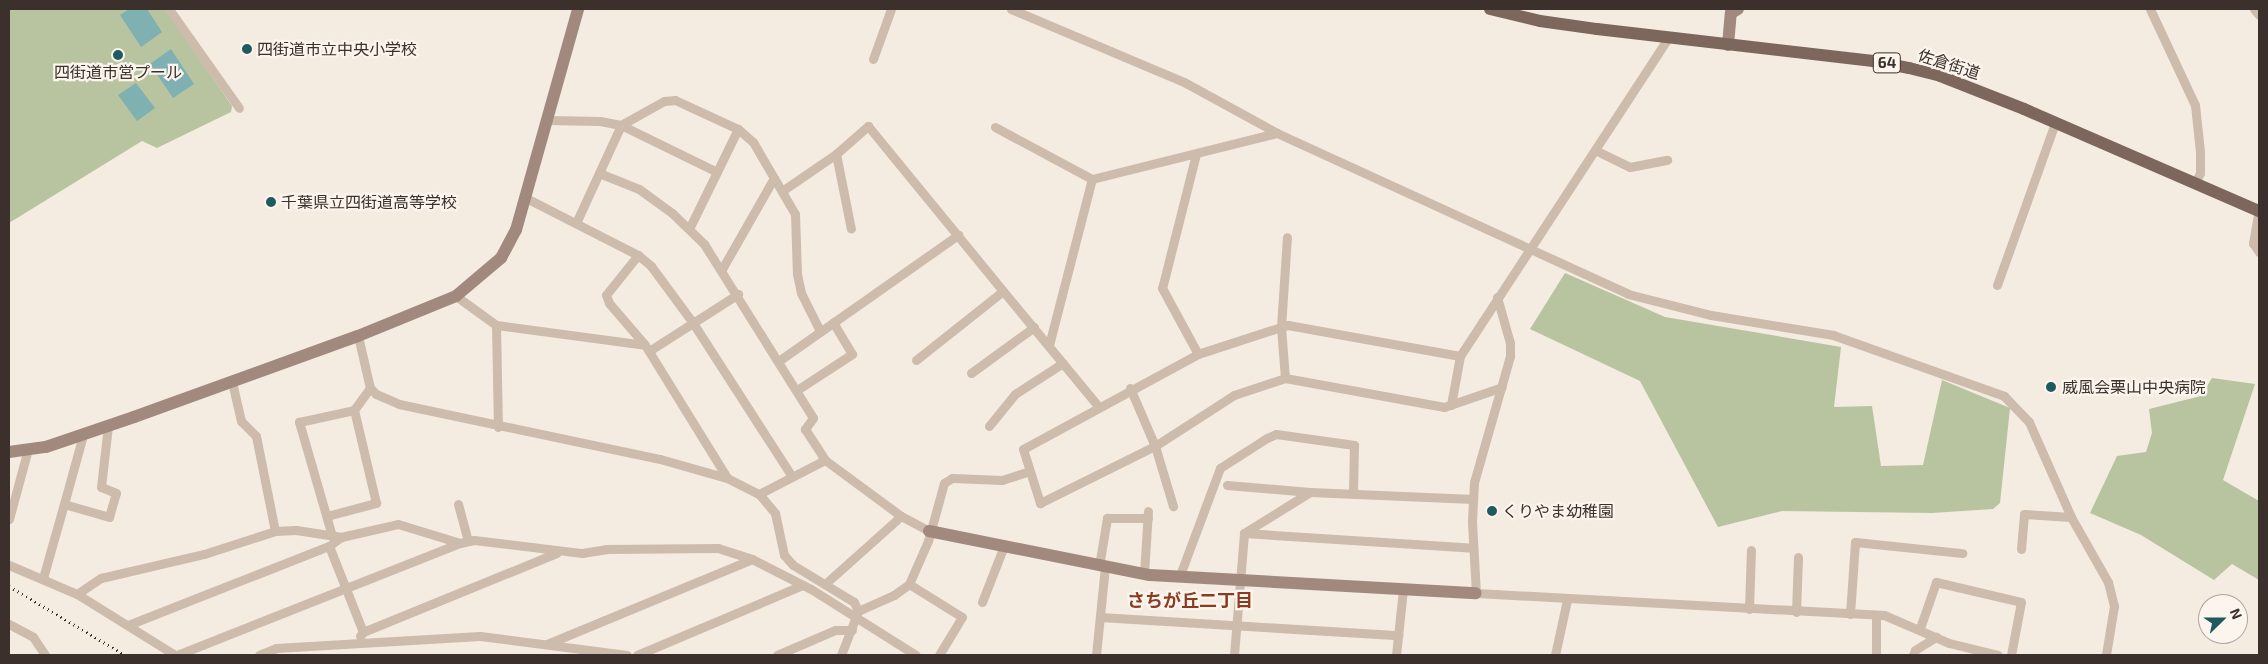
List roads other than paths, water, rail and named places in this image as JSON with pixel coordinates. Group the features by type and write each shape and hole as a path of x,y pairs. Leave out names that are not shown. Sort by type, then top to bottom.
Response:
{"main road":[{"name":"佐倉街道","path":"1490,9 1540,21 1668,38 1874,61 1909,68 1970,88 2259,210"}],"street":[{"path":"169,9 239,108"},
{"path":"9,451 28,449 83,435 358,336 456,296 491,268 507,250 526,198 578,9"},
{"path":"873,59 891,9"},
{"path":"1012,9 1184,82 1277,133 1530,251 1628,294 1666,306 1833,335 2004,396 2016,406 2037,434 2071,517 2108,582 2114,606 2106,655"},
{"path":"2150,9 2195,105 2200,152 2200,173 2196,184"},
{"path":"2254,9 2259,15"},
{"path":"1728,45 1733,10"},
{"path":"1451,405 1460,356 1668,38"},
{"path":"576,223 621,125 664,101 675,100 738,129 752,142 794,214 801,294 820,331"},
{"path":"547,120 600,121 621,125 717,172"},
{"path":"1997,285 2055,123"},
{"path":"782,191 836,154 868,126 1098,406"},
{"path":"995,127 1092,179 1277,133"},
{"path":"689,229 738,129"},
{"path":"1595,150 1630,167 1667,160"},
{"path":"836,154 851,229"},
{"path":"1196,154 1162,288 1198,354"},
{"path":"598,173 639,189 689,229 722,269 780,360 813,418 805,428 825,460 901,516 929,531 1144,574 1567,600 1876,615 1920,628 1966,652 1998,655"},
{"path":"722,269 774,178"},
{"path":"1049,345 1092,179"},
{"path":"526,198 638,255 651,266 693,323 791,475"},
{"path":"2259,210 2254,244 2259,252"},
{"path":"780,360 958,235"},
{"path":"1285,378 1281,327 1287,237"},
{"path":"638,255 606,295 609,303 647,348 727,478"},
{"path":"916,360 1003,291"},
{"path":"456,296 496,325 647,348 693,323 738,294"},
{"path":"1476,593 1472,500 1474,482 1502,387 1510,343 1497,297"},
{"path":"797,390 852,354 833,322"},
{"path":"496,325 498,427"},
{"path":"971,373 1034,327"},
{"path":"1460,356 1281,327 1198,354 1130,388 1023,449 1040,503 1155,446 1234,395 1285,378 1444,407 1502,387"},
{"path":"358,336 370,388 376,394 399,404 498,427 660,459 727,478 759,494 775,513 784,555 793,565 854,602 858,615 841,655"},
{"path":"989,426 1015,394 1063,363"},
{"path":"232,382 241,420 256,436 275,531"},
{"path":"337,537 327,516 299,422 354,410 370,388"},
{"path":"1130,388 1155,446 1174,506"},
{"path":"327,516 376,503 354,410"},
{"path":"64,504 109,517 116,493 101,488 108,426"},
{"path":"1180,575 1220,468 1267,438 1276,434 1354,445 1353,494"},
{"path":"43,578 83,435"},
{"path":"9,519 28,449"},
{"path":"759,494 791,475 825,460"},
{"path":"858,615 894,595 909,584 928,541 929,531 944,483 952,478 1002,480 1029,471"},
{"path":"1226,485 1310,492 1472,500"},
{"path":"1244,533 1310,492"},
{"path":"458,504 464,542"},
{"path":"1096,655 1107,518 1148,514 1144,574"},
{"path":"2021,549 2024,514 2071,517"},
{"path":"825,584 901,516"},
{"path":"77,594 101,578 204,554 275,531 296,530 337,537 398,524 464,542 559,552 718,548 752,559 803,585 858,615 916,655"},
{"path":"1244,533 1473,548"},
{"path":"1234,655 1244,533"},
{"path":"128,625 328,546 337,537"},
{"path":"9,565 77,594 176,655 346,590 464,542"},
{"path":"1850,614 1855,542 1962,553"},
{"path":"328,546 363,632"},
{"path":"982,602 1004,546"},
{"path":"1749,609 1751,550"},
{"path":"355,644 363,632 559,552"},
{"path":"1796,612 1798,557"},
{"path":"546,644 752,559"},
{"path":"1920,628 1936,582 2021,602 2011,655"},
{"path":"909,584 962,617 939,655"},
{"path":"638,655 803,585"},
{"path":"1396,655 1403,590"},
{"path":"1554,655 1567,600"},
{"path":"1876,615 1876,655"},
{"path":"1100,617 1398,635"},
{"path":"9,625 34,637 45,655"},
{"path":"777,655 835,630 852,630"},
{"path":"259,655 276,648 480,636 627,655"},
{"path":"1913,655 1915,650 1936,637"}],"water":[{"path":"129,9 147,9 162,32 141,47 120,15"},
{"path":"171,49 194,84 173,98 150,64"},
{"path":"136,83 155,108 137,121 118,95"}],"railway":[{"path":"9,586 125,655"}],"place":[{"name":"四街道市立中央小学校","path":"247,49"},
{"name":"四街道市営プール","path":"118,55"},
{"name":"千葉県立四街道高等学校","path":"271,202"},
{"name":"威風会栗山中央病院","path":"2051,387"},
{"name":"くりやま幼稚園","path":"1492,511"}],"district":[{"name":"さちが丘二丁目","path":"1190,600"}]}
